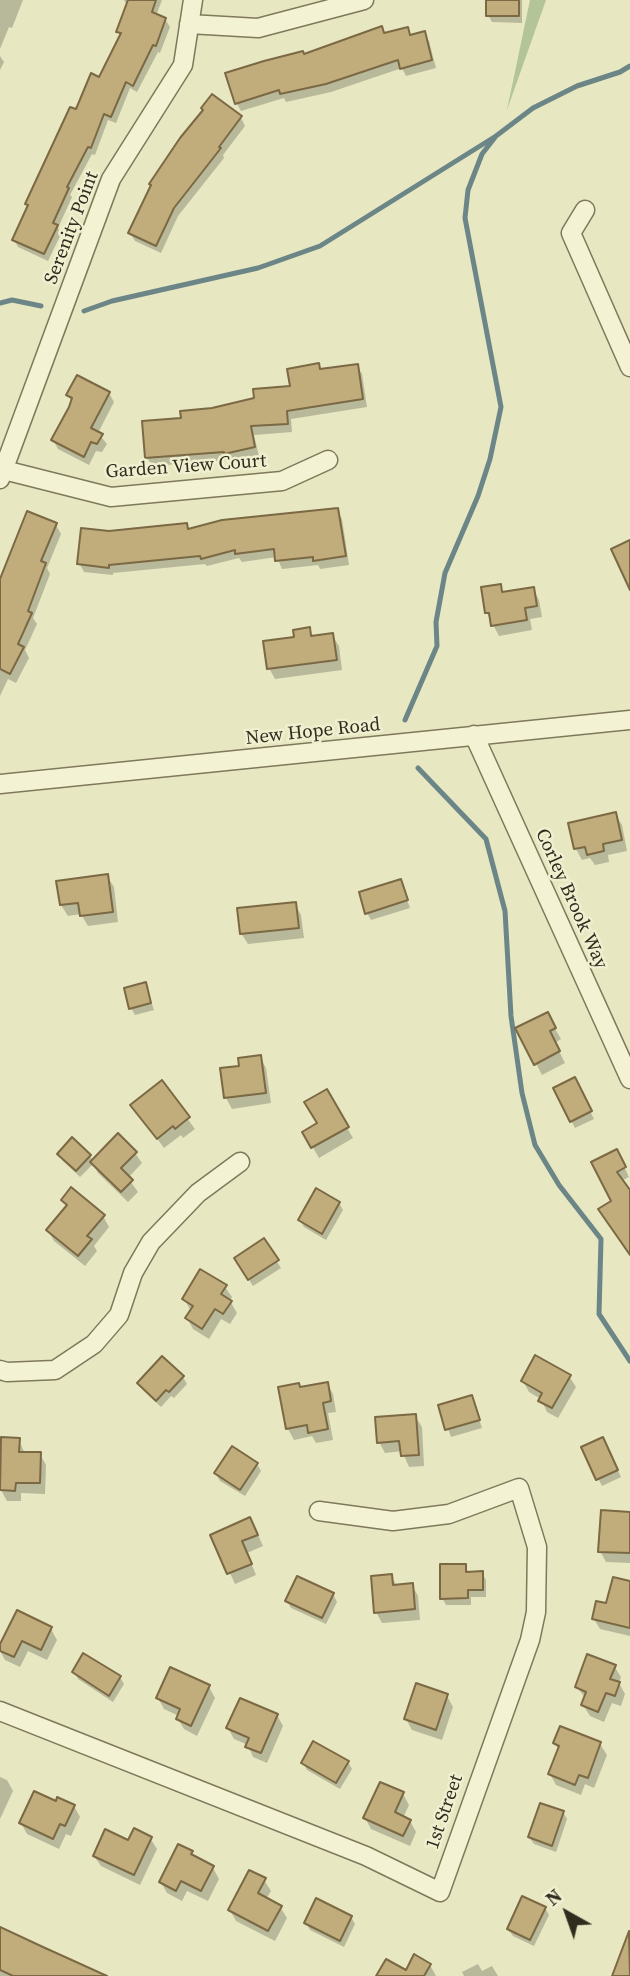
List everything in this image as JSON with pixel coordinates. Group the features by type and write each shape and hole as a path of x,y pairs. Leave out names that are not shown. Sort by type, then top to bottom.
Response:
{"street":[{"name":"Serenity Point","path":"2,475 111,179 183,65 193,0"},
{"path":"189,24 258,28 364,0"},
{"path":"585,210 571,233 630,367"},
{"name":"Garden View Court","path":"2,475 111,497 282,481 328,460"},
{"name":"New Hope Road","path":"0,784 630,720"},
{"name":"Corley Brook Way","path":"474,735 630,1079"},
{"path":"0,1370 55,1370 94,1344 119,1315 133,1273 151,1242 198,1193 240,1162"},
{"name":"1st Street","path":"0,1711 366,1856 440,1892 530,1640 536,1612 537,1547 519,1488 449,1514 404,1520 393,1521 318,1511"}],"green space":[{"path":"530,0 546,0 507,110"}],"building":[{"path":"128,0 156,0 152,12 166,18 156,46 153,45 133,86 126,82 111,117 104,114 91,148 88,147 67,187 69,188 53,223 58,225 44,254 12,240 28,205 25,204 70,107 76,109 91,73 99,77 121,33 116,32"},
{"path":"486,0 519,0 519,16 486,16"},
{"path":"382,26 384,33 408,27 410,35 425,31 432,60 400,69 398,60 326,84 280,94 279,90 235,104 225,73 303,51 304,54"},
{"path":"212,94 242,116 219,147 221,148 174,208 156,246 128,233 151,185 149,184"},
{"path":"319,363 320,369 358,364 363,399 287,411 288,424 251,426 255,447 224,454 145,458 142,421 181,418 180,411 212,408 254,398 253,389 290,386 287,369"},
{"path":"77,375 110,392 91,428 103,434 97,444 91,442 84,457 51,440 69,407 72,398 66,395"},
{"path":"338,508 346,556 313,561 313,557 275,561 274,549 235,554 235,550 201,559 200,556 109,565 109,568 77,564 81,528 109,531 187,523 188,529 222,520"},
{"path":"27,511 57,523 41,561 46,563 28,611 32,613 18,644 24,647 10,674 0,669 0,579"},
{"path":"630,540 630,590 611,549"},
{"path":"501,584 502,592 534,587 537,606 525,608 527,620 491,626 489,613 485,613 481,587"},
{"path":"310,627 311,636 333,633 337,660 267,669 263,641 294,637 293,630"},
{"path":"616,812 622,840 603,844 604,851 587,855 585,847 574,849 568,823"},
{"path":"108,874 113,912 80,916 78,903 60,905 56,881"},
{"path":"401,879 408,900 365,914 359,892"},
{"path":"296,902 299,928 240,934 237,908"},
{"path":"146,982 151,1003 129,1009 124,988"},
{"path":"548,1012 556,1028 550,1031 560,1051 534,1065 515,1028"},
{"path":"261,1055 266,1093 224,1098 220,1068 239,1066 238,1058"},
{"path":"575,1077 592,1111 570,1122 553,1088"},
{"path":"162,1080 190,1117 157,1139 130,1105"},
{"path":"327,1089 349,1127 311,1148 302,1132 317,1123 304,1102"},
{"path":"118,1133 137,1152 121,1168 133,1180 121,1192 90,1162"},
{"path":"72,1137 91,1155 76,1171 57,1154"},
{"path":"617,1149 626,1167 617,1172 630,1190 630,1255 598,1209 611,1201 591,1162"},
{"path":"71,1187 105,1215 87,1236 92,1239 78,1256 46,1230 67,1205 61,1200"},
{"path":"316,1188 340,1202 322,1234 298,1220"},
{"path":"264,1238 279,1260 248,1280 234,1258"},
{"path":"200,1269 227,1285 221,1294 232,1301 223,1314 215,1309 202,1329 185,1318 193,1306 182,1299"},
{"path":"535,1355 571,1375 552,1408 538,1401 542,1393 521,1381"},
{"path":"162,1356 184,1376 156,1401 137,1383"},
{"path":"328,1382 331,1401 323,1403 328,1429 308,1433 307,1425 286,1429 278,1387 299,1383 300,1387"},
{"path":"472,1395 480,1420 445,1430 438,1405"},
{"path":"416,1414 419,1455 401,1456 399,1441 377,1443 375,1417"},
{"path":"1,1437 20,1438 19,1452 41,1452 40,1483 16,1483 15,1491 0,1490"},
{"path":"603,1437 618,1470 596,1480 581,1447"},
{"path":"232,1446 258,1463 240,1490 214,1473"},
{"path":"601,1510 630,1512 630,1553 598,1552"},
{"path":"250,1517 258,1535 242,1541 252,1564 227,1574 210,1535"},
{"path":"440,1564 466,1564 466,1572 483,1571 483,1590 468,1590 468,1598 440,1599"},
{"path":"392,1574 393,1585 413,1583 415,1609 374,1613 371,1576"},
{"path":"297,1576 334,1593 322,1618 285,1601"},
{"path":"613,1577 630,1581 630,1628 592,1619 596,1601 606,1603"},
{"path":"17,1610 52,1627 41,1650 22,1641 14,1657 0,1651 0,1644"},
{"path":"83,1653 121,1676 109,1696 72,1672"},
{"path":"587,1654 616,1665 610,1679 620,1682 615,1696 606,1693 598,1712 581,1705 586,1692 575,1687"},
{"path":"170,1667 210,1685 191,1726 176,1719 180,1709 156,1698"},
{"path":"416,1683 448,1694 436,1730 404,1719"},
{"path":"240,1698 278,1714 261,1753 245,1747 249,1738 226,1728"},
{"path":"560,1726 601,1742 588,1778 579,1775 575,1785 548,1774 559,1746 553,1743"},
{"path":"313,1741 349,1761 336,1783 301,1763"},
{"path":"380,1782 404,1792 395,1812 411,1820 403,1836 363,1818"},
{"path":"34,1791 56,1801 57,1797 75,1805 65,1826 60,1824 53,1839 19,1823"},
{"path":"540,1803 564,1811 552,1846 528,1837"},
{"path":"134,1828 152,1837 134,1875 93,1856 105,1829 128,1840"},
{"path":"178,1844 214,1866 201,1891 181,1881 176,1891 159,1882"},
{"path":"249,1870 266,1878 258,1893 282,1906 268,1931 228,1910"},
{"path":"522,1896 546,1907 530,1940 507,1929"},
{"path":"316,1898 352,1916 340,1941 304,1923"},
{"path":"0,1927 107,1976 13,1976 0,1970"},
{"path":"629,1931 630,1976 612,1976"},
{"path":"414,1954 431,1964 424,1976 376,1976 386,1959 406,1970"}],"waterway":[{"path":"84,311 112,301 258,268 320,246 496,136 533,108 577,86 630,66"},
{"path":"405,720 437,646 436,622 445,573 478,496 490,459 501,407 465,218 468,190 482,154 496,136"},
{"path":"0,303 12,300 41,306"},
{"path":"418,768 486,839 505,911 511,1016 522,1093 535,1145 559,1185 601,1239 599,1314 630,1361"}]}
